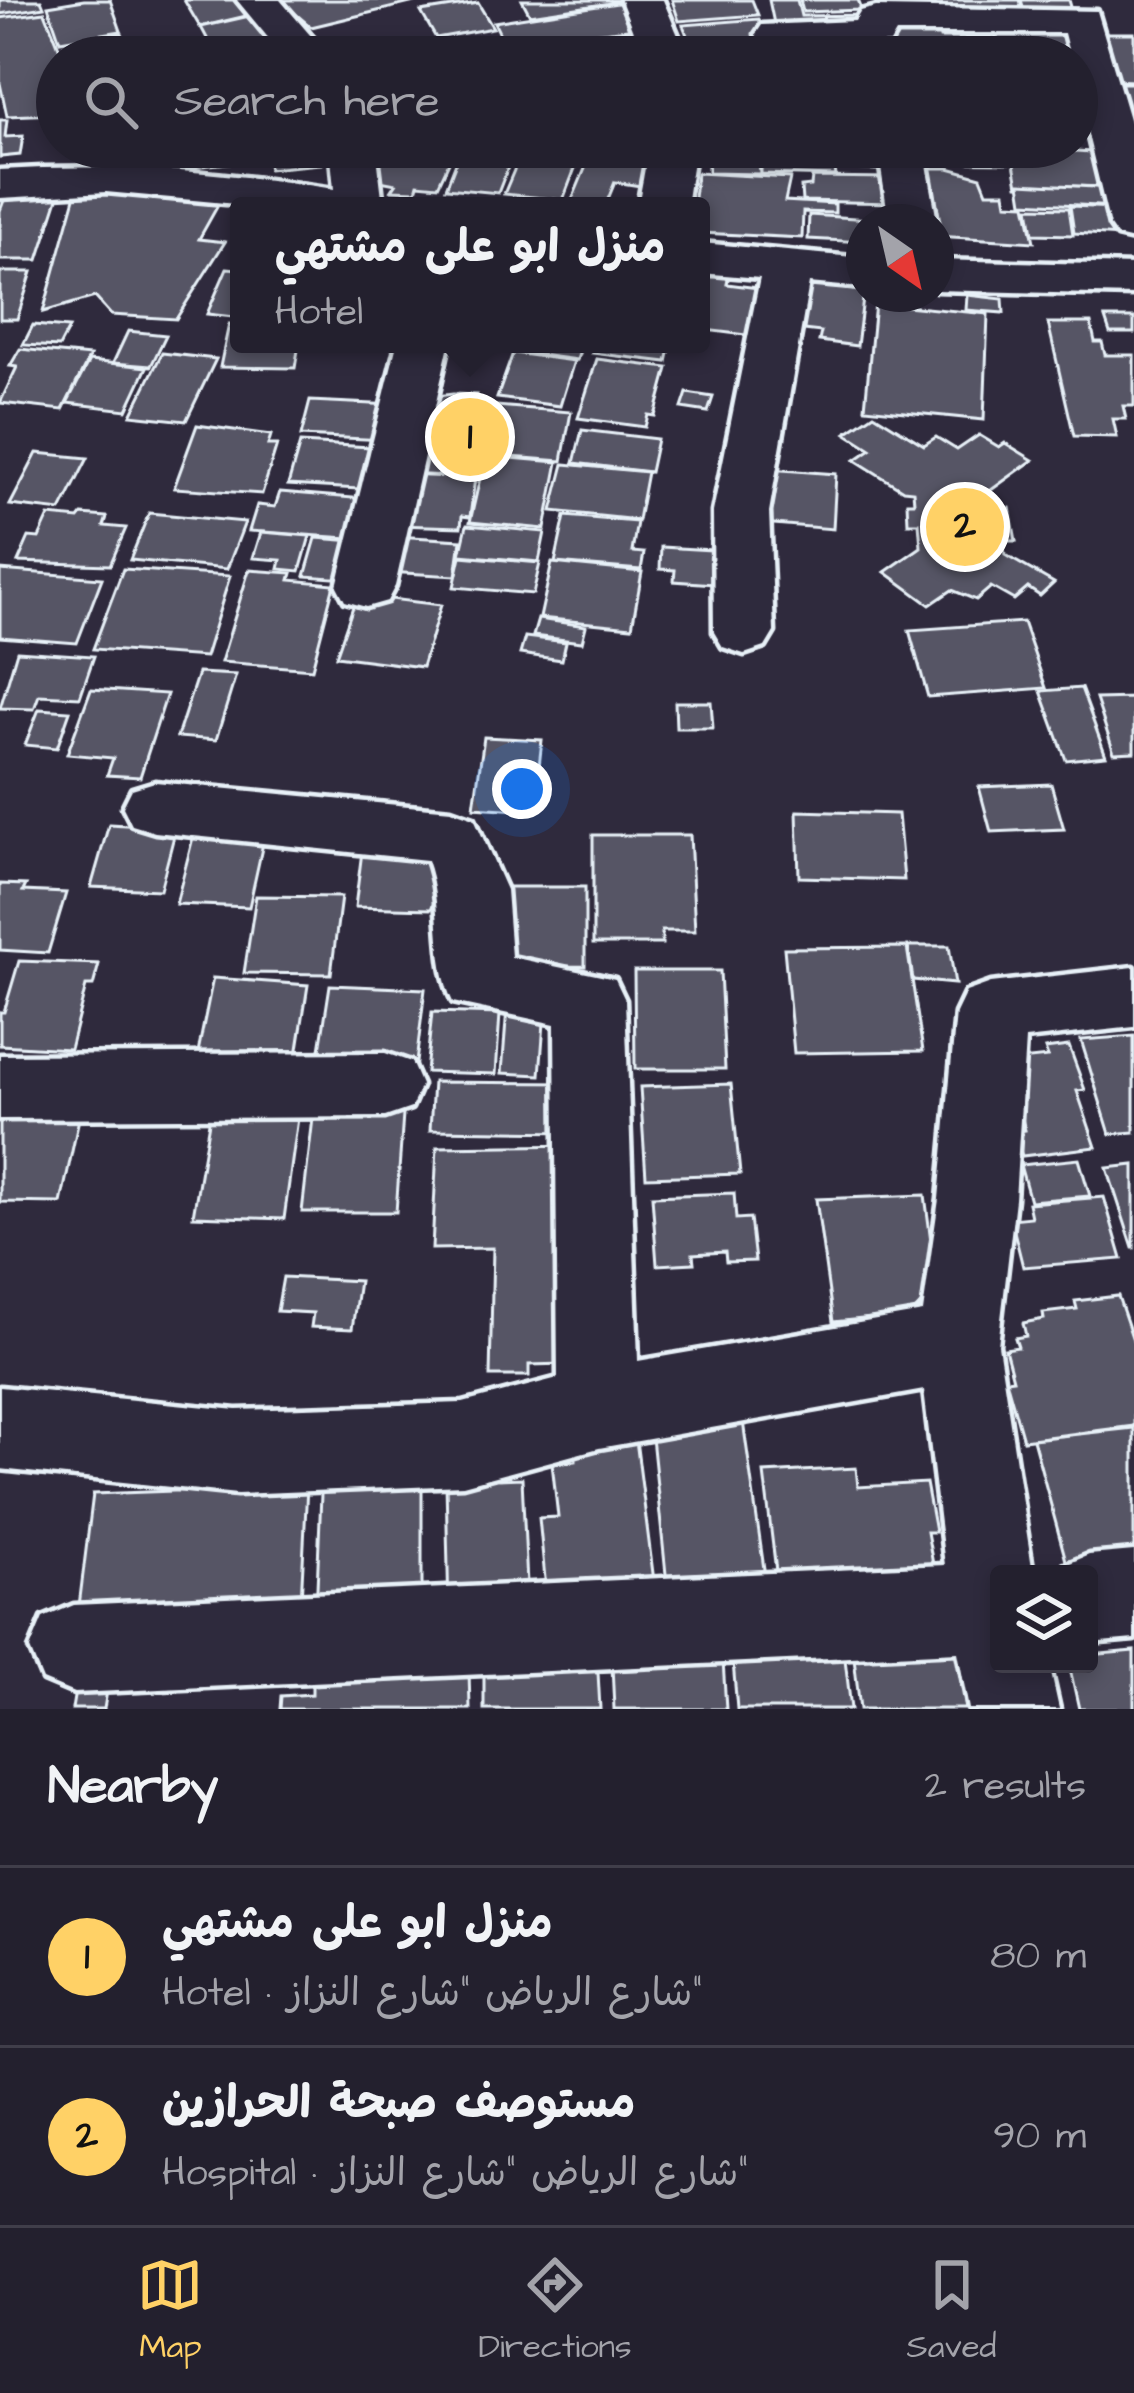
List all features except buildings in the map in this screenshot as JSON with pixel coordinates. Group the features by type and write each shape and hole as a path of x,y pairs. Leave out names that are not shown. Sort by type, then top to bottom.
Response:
{"street":[{"path":"258,0 289,36"},
{"path":"642,0 657,36"},
{"path":"778,36 874,30 876,20 1082,20 1086,36"},
{"path":"1098,83 1134,226"},
{"path":"904,168 910,204"},
{"path":"0,184 106,178 294,197"},
{"path":"710,258 846,271"},
{"path":"744,632 741,512 788,269"},
{"path":"954,275 1134,280"},
{"path":"366,586 421,353"},
{"path":"155,807 451,836 472,890 478,981 590,1000 598,1408"},
{"path":"990,1573 958,1345 977,1198 991,1013 1134,997"},
{"path":"0,1087 385,1085"},
{"path":"0,1428 237,1452 463,1444 598,1408 958,1345"},
{"path":"1098,1598 1134,1595"},
{"path":"74,1649 990,1630"},
{"path":"1007,1673 1014,1709"}],"place":[{"name":"منزل ابو على مشتهي","path":"470,437"},
{"name":"مستوصف صبحة الحرازين","path":"965,527"}]}
